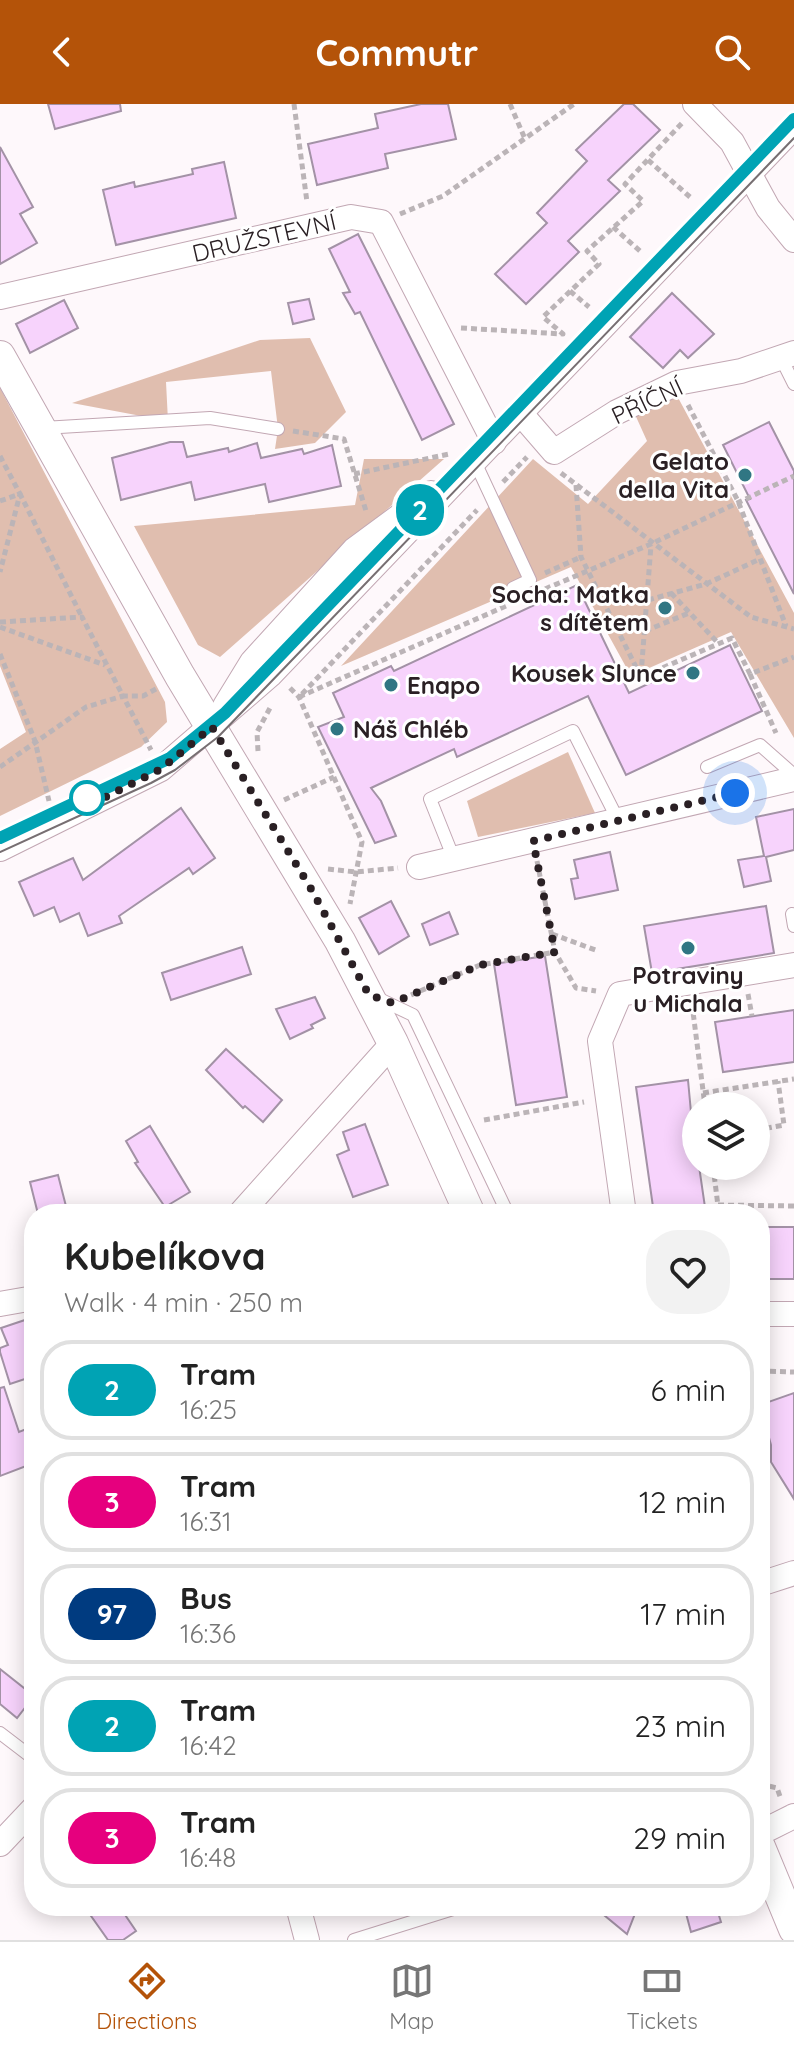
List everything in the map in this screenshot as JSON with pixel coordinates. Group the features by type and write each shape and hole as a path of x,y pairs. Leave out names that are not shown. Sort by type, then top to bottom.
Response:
{"street":[{"path":"696,105 732,142 747,175 794,240"},
{"path":"0,849 161,769 212,727 252,662 354,550 475,462 794,127"},
{"name":"DRUŽSTEVNÍ","path":"0,297 351,217 381,222"},
{"path":"381,222 494,442"},
{"name":"PŘÍČNÍ","path":"517,420 554,452 617,412 677,383 741,371 788,355"},
{"path":"0,356 180,676 381,999 393,1043 465,1204"},
{"path":"419,867 794,777"},
{"path":"623,1204 608,1098 595,1039 619,986 689,983 794,965"},
{"path":"249,1204 393,1043"},
{"path":"0,1304 24,1300"},
{"path":"770,1314 794,1314"},
{"path":"770,1581 794,1573"},
{"path":"770,1828 794,1816"},
{"path":"0,1844 24,1819"},
{"path":"770,1871 794,1929"},
{"path":"301,1916 307,1940"}],"lane":[{"path":"788,355 794,384"},
{"path":"40,428 66,429 210,418 278,429"},
{"path":"475,462 530,580 513,588"},
{"path":"454,859 430,799 573,731 618,820"},
{"path":"707,767 760,745 794,777"},
{"path":"381,999 413,1015 503,1204"},
{"path":"0,1733 24,1751"},
{"path":"354,1940 431,1916"}],"path":[{"path":"294,104 311,227"},
{"path":"510,104 525,139"},
{"path":"381,222 443,196 574,104"},
{"path":"563,334 543,317 599,264 587,251 643,201 625,184 696,105"},
{"path":"648,160 690,197"},
{"path":"680,208 699,188"},
{"path":"613,227 641,252"},
{"path":"630,263 651,241"},
{"path":"570,291 589,307"},
{"path":"580,316 599,296"},
{"path":"553,346 572,325"},
{"path":"434,326 563,334"},
{"path":"677,383 738,501 786,626"},
{"path":"299,697 533,451 517,420"},
{"path":"278,429 344,439 370,523"},
{"path":"354,474 451,453"},
{"path":"0,456 161,769"},
{"path":"554,468 751,617 794,629"},
{"path":"538,592 651,544 794,476"},
{"path":"576,485 581,557 641,677"},
{"path":"0,501 20,494"},
{"path":"0,572 20,494"},
{"path":"641,677 651,544"},
{"path":"530,580 581,557"},
{"path":"648,600 706,584 760,559"},
{"path":"670,593 719,644"},
{"path":"299,697 510,604"},
{"path":"645,631 689,613"},
{"path":"0,624 82,617"},
{"path":"0,624 106,665"},
{"path":"641,677 732,638 768,715"},
{"path":"0,654 35,741 53,823"},
{"path":"750,674 794,657"},
{"path":"0,767 86,707 123,696 143,696 180,676"},
{"path":"299,697 362,842 349,914"},
{"path":"283,800 334,777"},
{"path":"533,841 555,952 576,988 619,986"},
{"path":"323,868 356,872 419,867"},
{"path":"552,934 598,951"},
{"path":"381,999 480,965 555,952"},
{"path":"689,983 703,1092"},
{"path":"709,1092 794,1079"},
{"path":"770,1128 784,1125 778,1081"},
{"path":"490,1132 484,1119 608,1098"},
{"path":"715,1180 718,1204"},
{"path":"770,1206 794,1206"},
{"path":"770,1371 794,1372"}],"shaded area":[{"path":"310,338 346,412 315,443 275,449 278,429 271,371 166,382 168,421 72,403 260,340"},
{"path":"0,388 165,702 167,722 141,747 0,816 0,749 26,732 0,666"},
{"path":"675,392 794,613 794,738 731,632 631,676 571,567 341,666 533,459 588,504 647,441 633,410"},
{"path":"364,459 444,459 220,657 198,645 134,526 355,505"},
{"path":"568,752 595,813 478,837 467,801"}],"building":[{"path":"48,104 120,104 121,111 55,129"},
{"path":"421,104 448,104 456,139 385,154 388,168 317,185 308,144 378,128 375,114"},
{"path":"624,104 633,104 660,130 608,180 620,191 568,241 579,252 526,304 495,274 547,223 537,213 587,161 576,150"},
{"path":"0,147 33,207 20,214 37,243 0,264"},
{"path":"224,162 236,218 116,245 103,190 134,182 135,187 193,174 192,169"},
{"path":"358,234 454,424 422,440 360,312 355,314 343,293 350,292 329,249"},
{"path":"672,293 714,334 688,358 680,350 663,368 630,337"},
{"path":"309,299 314,319 293,324 288,303"},
{"path":"64,300 78,328 30,353 16,324"},
{"path":"769,422 794,471 794,594 746,500 750,499 723,445"},
{"path":"170,442 183,442 187,457 228,448 229,452 257,443 261,458 302,449 304,454 332,445 341,486 269,502 265,484 195,500 191,482 121,500 112,458"},
{"path":"577,585 629,693 730,645 762,711 626,775 588,696 457,757 454,749 371,788 381,801 396,836 375,843 318,727 344,717 333,693 391,666 394,671"},
{"path":"181,808 215,858 193,874 189,868 119,916 122,923 88,936 79,913 60,922 54,907 34,916 19,882 73,858 83,880"},
{"path":"794,809 794,850 766,857 771,881 744,887 738,860 764,856 756,817"},
{"path":"610,852 618,890 575,899 571,879 578,878 574,860"},
{"path":"391,901 409,936 379,954 359,918"},
{"path":"766,906 774,953 652,973 644,926"},
{"path":"449,912 458,934 430,945 422,924"},
{"path":"242,947 251,974 171,1000 162,973"},
{"path":"545,956 567,1097 516,1105 494,964"},
{"path":"315,997 325,1018 311,1025 313,1028 290,1039 276,1009"},
{"path":"794,1010 794,1062 723,1072 715,1022"},
{"path":"226,1049 282,1100 263,1122 245,1106 243,1108 206,1070"},
{"path":"688,1080 689,1092 682,1092 682,1180 701,1180 705,1204 653,1204 636,1087"},
{"path":"365,1124 388,1185 353,1197 337,1155 349,1150 343,1132"},
{"path":"150,1126 190,1192 170,1204 163,1204 135,1163 138,1162 126,1141"},
{"path":"58,1175 65,1204 36,1204 30,1182"},
{"path":"770,1227 794,1227 794,1279 770,1279"},
{"path":"24,1320 24,1379 10,1384 0,1352 0,1348 8,1345 1,1328"},
{"path":"4,1387 19,1432 24,1430 24,1467 0,1476 0,1388"},
{"path":"794,1393 794,1499 771,1462 770,1401"},
{"path":"0,1669 24,1688 24,1709 17,1718 0,1704"},
{"path":"91,1916 126,1916 136,1931 123,1940 108,1940"},
{"path":"605,1916 634,1916 627,1934"},
{"path":"687,1916 719,1916 721,1922 691,1932"}],"tram line":[{"path":"0,838 145,769 225,713 794,119"},
{"name":"2","path":"0,838 170,758 225,713 794,119"},
{"path":"0,852 151,783 175,770 218,737 794,138"}],"place":[{"name":"Gelato della Vita","path":"745,475"},
{"name":"Socha: Matka s dítětem","path":"665,608"},
{"name":"Kousek Slunce","path":"693,673"},
{"name":"Enapo","path":"391,685"},
{"name":"Náš Chléb","path":"337,729"},
{"name":"Potraviny u Michala","path":"688,948"}],"route":[{"path":"87,798 80,810 161,769 212,727 310,887 369,995 393,1003 480,965 555,952 533,841 735,793"}]}
